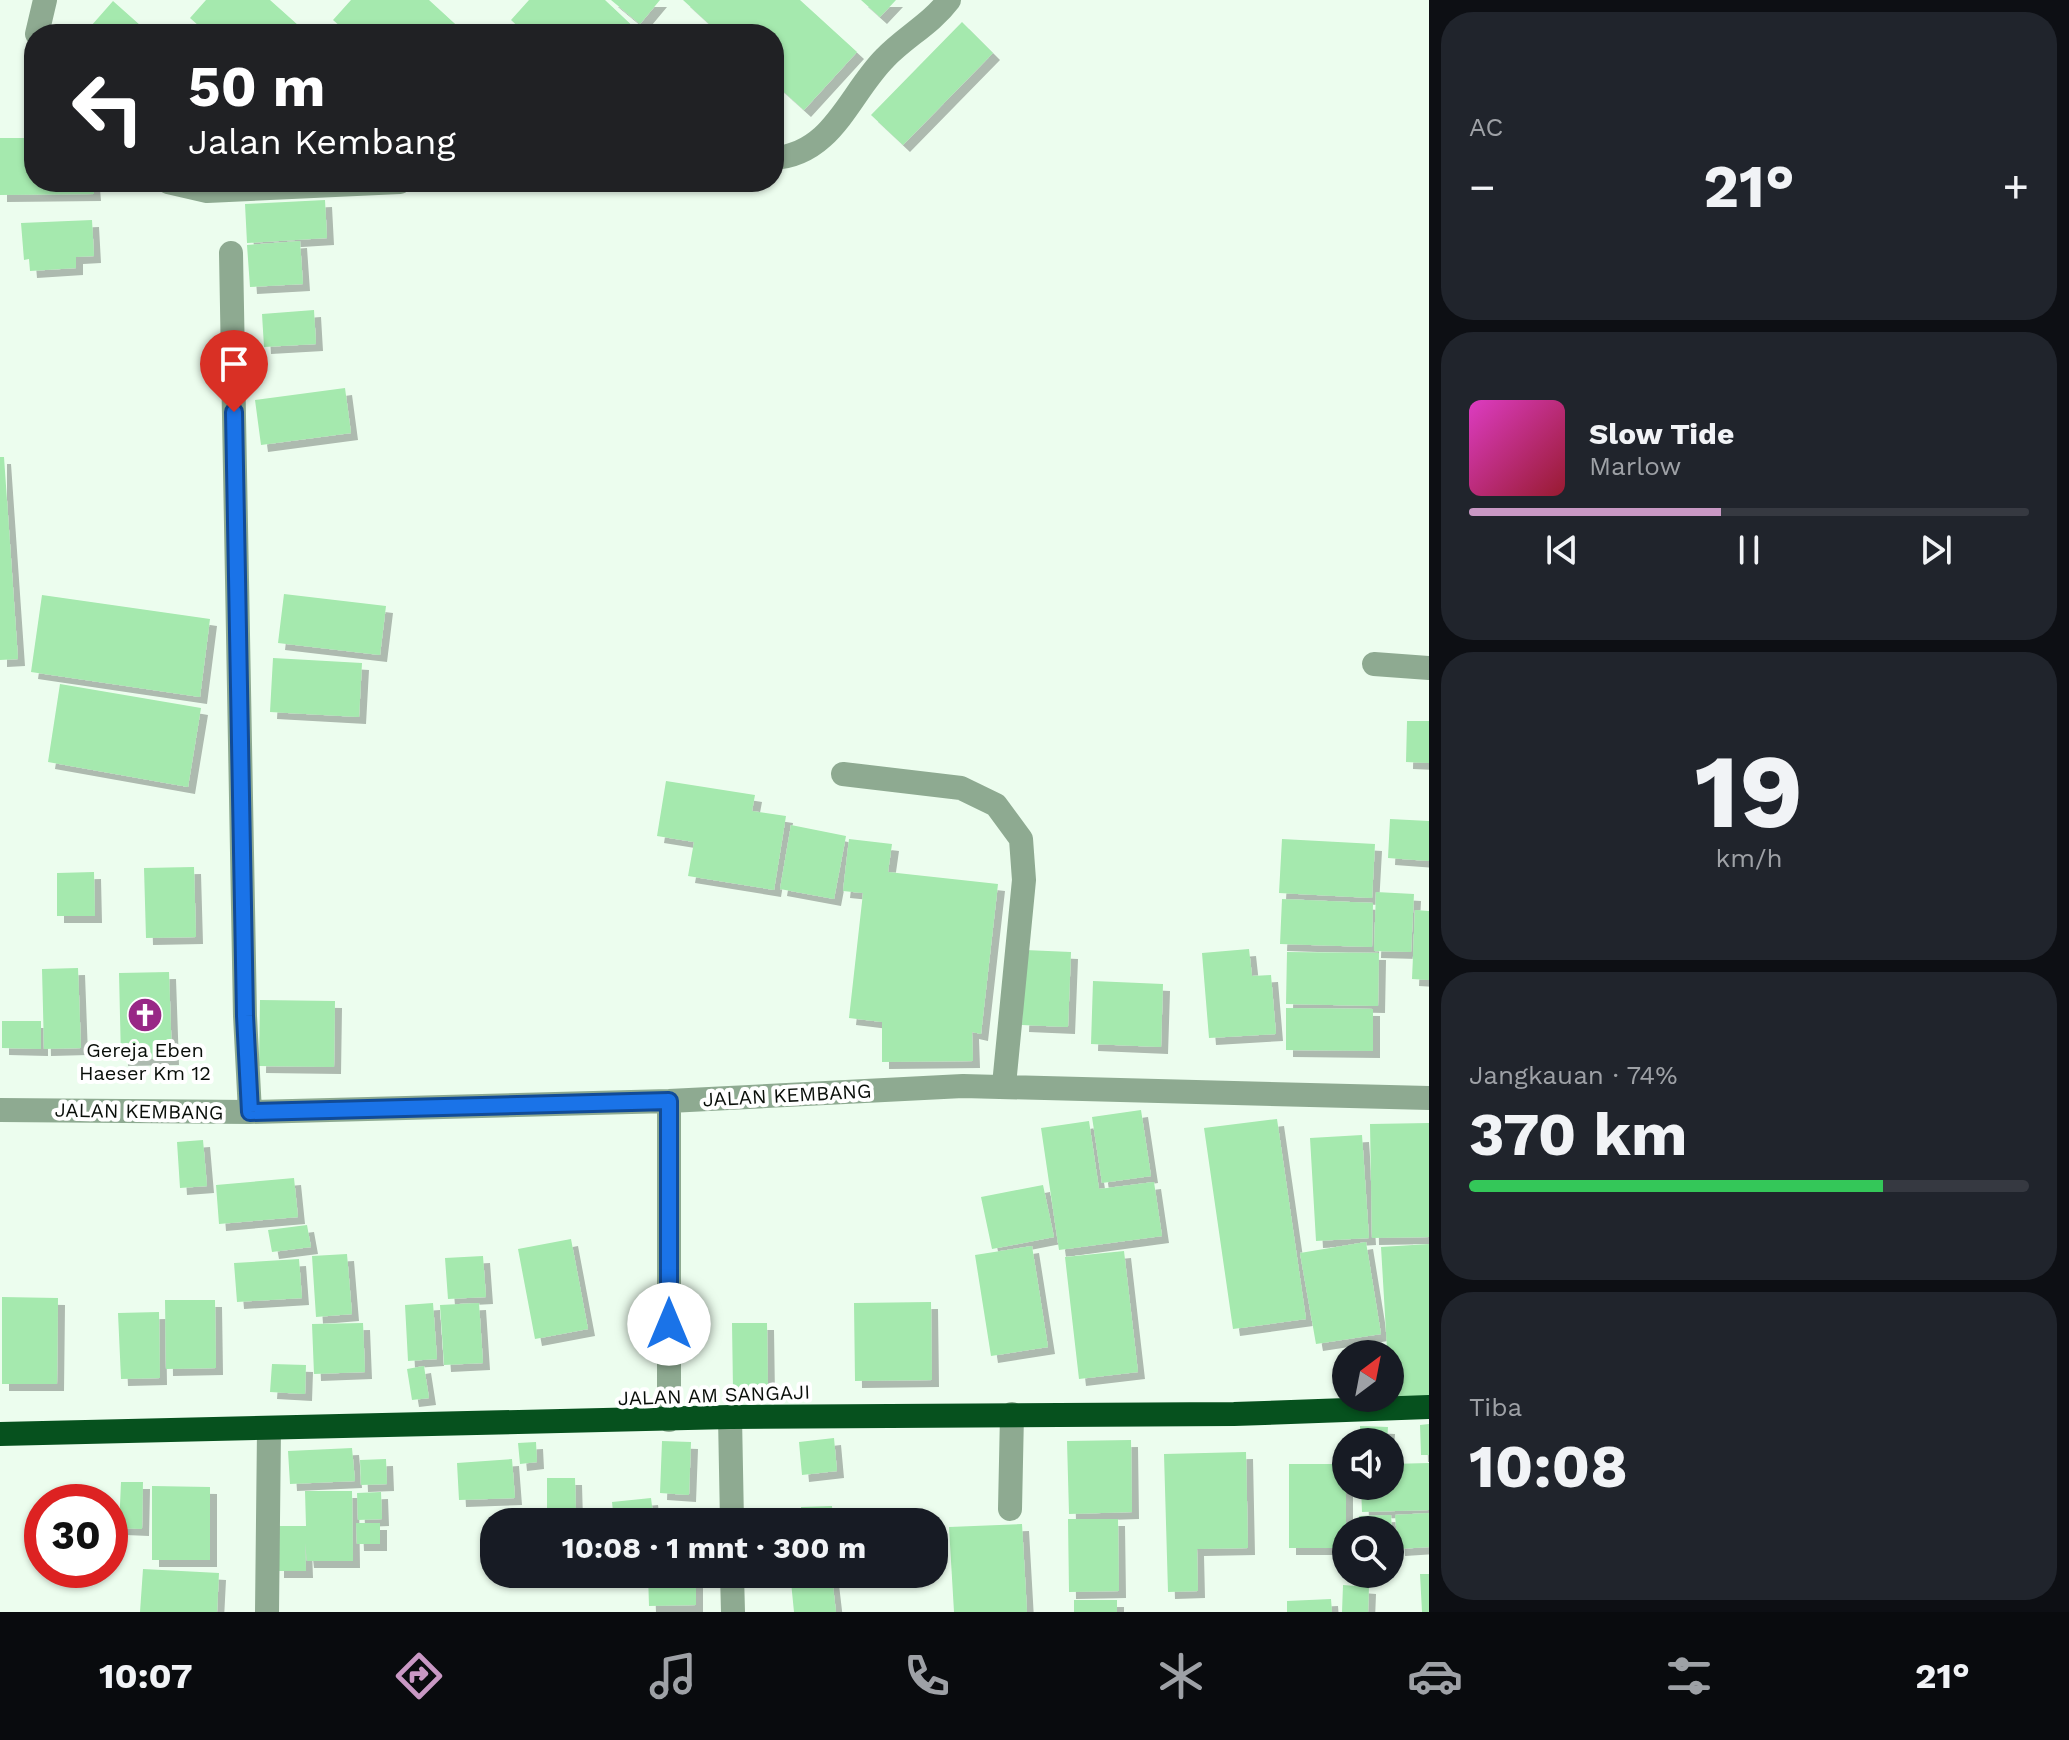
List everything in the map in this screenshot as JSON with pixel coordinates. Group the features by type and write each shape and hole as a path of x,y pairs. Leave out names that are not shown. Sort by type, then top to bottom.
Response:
{"highway":[{"name":"JALAN AM SANGAJI","path":"0,1434 730,1417 1234,1414 1429,1407"}],"street":[{"path":"39,24 45,0"},
{"path":"784,158 824,139 883,60 937,16 949,0"},
{"path":"231,253 245,1016 250,1112"},
{"path":"1374,664 1429,668"},
{"path":"843,774 961,788 996,805 1021,839 1024,880 1004,1085"},
{"name":"JALAN KEMBANG","path":"0,1110 250,1112 669,1101 1004,1085 1429,1098"},
{"path":"669,1101 669,1420"},
{"path":"1010,1509 1012,1414"},
{"path":"730,1417 732,1508"},
{"path":"267,1612 269,1430"},
{"path":"732,1588 733,1612"}],"building":[{"path":"206,0 270,0 297,24 197,24 190,18"},
{"path":"351,0 429,0 455,24 338,24 333,20"},
{"path":"529,0 605,0 630,24 515,24 511,20"},
{"path":"611,0 660,0 640,24"},
{"path":"683,0 800,0 857,52 804,110 784,92 784,24 709,24"},
{"path":"861,0 896,0 880,17"},
{"path":"113,1 139,24 93,24"},
{"path":"962,22 993,53 903,145 871,115"},
{"path":"0,138 24,138 24,192 94,194 0,195"},
{"path":"325,200 327,238 247,243 245,204"},
{"path":"92,220 94,256 76,257 76,268 30,271 29,259 24,260 21,223"},
{"path":"300,241 303,284 250,287 247,245"},
{"path":"314,310 316,344 264,347 262,314"},
{"path":"345,388 351,433 261,445 255,400"},
{"path":"0,457 4,457 18,659 0,660"},
{"path":"284,594 386,606 380,655 278,643"},
{"path":"42,595 210,619 200,697 31,672"},
{"path":"273,658 362,663 359,717 270,712"},
{"path":"60,684 201,708 188,787 48,762"},
{"path":"1407,721 1429,721 1429,763 1406,762"},
{"path":"666,781 755,795 752,811 786,816 774,890 688,876 694,842 657,836"},
{"path":"1390,819 1429,821 1429,861 1388,858"},
{"path":"791,825 846,836 834,899 780,889"},
{"path":"849,839 892,844 888,872 998,884 981,1034 972,1032 973,1061 882,1062 882,1022 849,1018 863,893 843,891"},
{"path":"1282,839 1375,844 1372,898 1279,893"},
{"path":"194,867 196,937 146,938 144,868"},
{"path":"94,872 95,916 57,916 57,873"},
{"path":"1376,892 1414,894 1411,952 1374,951"},
{"path":"1282,899 1373,903 1372,947 1280,944"},
{"path":"1415,910 1429,911 1429,980 1412,979"},
{"path":"1249,949 1252,976 1271,975 1276,1034 1209,1038 1202,953"},
{"path":"1025,950 1071,952 1068,1027 1022,1025"},
{"path":"1287,952 1379,953 1378,1006 1286,1004"},
{"path":"78,968 81,1048 44,1049 42,969"},
{"name":"Gereja Eben Haeser Km 12","path":"169,972 172,1058 121,1059 119,973"},
{"path":"1093,981 1163,984 1161,1047 1091,1044"},
{"path":"260,1000 335,1001 334,1067 259,1066"},
{"path":"1286,1008 1373,1009 1373,1051 1286,1050"},
{"path":"2,1021 41,1021 41,1049 2,1048"},
{"path":"1141,1110 1151,1176 1102,1183 1092,1117"},
{"path":"1277,1119 1306,1319 1233,1329 1204,1128"},
{"path":"1089,1121 1099,1189 1154,1182 1162,1236 1059,1250 1041,1128"},
{"path":"1429,1123 1429,1237 1372,1238 1370,1124"},
{"path":"1362,1135 1369,1238 1316,1241 1310,1138"},
{"path":"203,1140 207,1186 180,1188 177,1142"},
{"path":"294,1178 298,1217 219,1224 216,1185"},
{"path":"1043,1185 1054,1237 992,1249 981,1197"},
{"path":"307,1225 311,1247 272,1252 268,1230"},
{"path":"571,1239 588,1329 535,1339 518,1249"},
{"path":"1366,1242 1381,1334 1316,1344 1300,1253"},
{"path":"1429,1244 1429,1398 1404,1399 1404,1340 1386,1340 1381,1247"},
{"path":"1032,1246 1048,1347 991,1356 975,1255"},
{"path":"1124,1251 1138,1372 1079,1379 1065,1257"},
{"path":"347,1254 352,1314 316,1317 312,1256"},
{"path":"483,1256 486,1297 448,1299 445,1258"},
{"path":"299,1259 302,1298 237,1302 234,1263"},
{"path":"2,1297 58,1298 57,1384 2,1384"},
{"path":"165,1300 215,1300 216,1368 166,1369"},
{"path":"931,1302 932,1380 855,1381 854,1303"},
{"path":"433,1303 437,1359 408,1361 405,1305"},
{"path":"479,1303 483,1363 444,1365 440,1305"},
{"path":"159,1312 160,1378 121,1379 118,1313"},
{"path":"363,1323 365,1372 314,1374 312,1324"},
{"path":"732,1323 767,1323 768,1390 733,1390"},
{"path":"272,1364 306,1365 305,1394 270,1392"},
{"path":"424,1366 429,1398 412,1400 407,1369"},
{"path":"1429,1424 1429,1455 1421,1455 1420,1425"},
{"path":"1360,1426 1388,1427 1388,1428"},
{"path":"834,1438 837,1471 802,1475 799,1442"},
{"path":"1131,1440 1132,1512 1069,1514 1067,1441"},
{"path":"662,1441 691,1442 689,1495 660,1493"},
{"path":"536,1442 537,1462 520,1464 518,1443"},
{"path":"352,1448 355,1481 290,1484 288,1451"},
{"path":"1246,1452 1248,1548 1197,1549 1198,1591 1168,1592 1164,1454"},
{"path":"386,1459 387,1484 361,1485 360,1460"},
{"path":"512,1459 515,1498 459,1500 457,1463"},
{"path":"1429,1463 1429,1510 1362,1512 1362,1500 1404,1500 1404,1464"},
{"path":"1289,1464 1332,1464 1332,1500 1346,1500 1346,1516 1332,1516 1332,1548 1289,1548"},
{"path":"547,1478 575,1478 576,1508 547,1508"},
{"path":"143,1482 142,1529 128,1528 128,1484 121,1484"},
{"path":"152,1486 210,1487 210,1560 152,1560"},
{"path":"305,1491 352,1491 353,1561 307,1561 305,1543 306,1571 277,1571 277,1526 306,1526"},
{"path":"381,1492 382,1519 358,1520 357,1493"},
{"path":"651,1498 652,1508 613,1508 612,1502"},
{"path":"832,1506 832,1508 801,1508"},
{"path":"1429,1513 1429,1547 1404,1549 1404,1516 1395,1515"},
{"path":"1068,1519 1118,1519 1119,1591 1069,1592"},
{"path":"356,1523 380,1523 380,1544 357,1544"},
{"path":"1022,1524 1027,1612 954,1612 949,1527"},
{"path":"143,1569 219,1573 217,1612 140,1612"},
{"path":"1420,1574 1429,1574 1429,1612 1422,1612"},
{"path":"648,1588 696,1588 696,1605 649,1606"},
{"path":"792,1588 833,1588 836,1612 794,1612"},
{"path":"1343,1588 1369,1588 1368,1612 1342,1612"},
{"path":"1331,1599 1332,1612 1287,1612 1287,1601"},
{"path":"1074,1600 1117,1600 1117,1612 1074,1612"}],"place":[{"name":"Gereja Eben Haeser Km 12","path":"145,1015"}],"route":[{"path":"234,412 245,1016 250,1112 669,1101 669,1324"}]}
